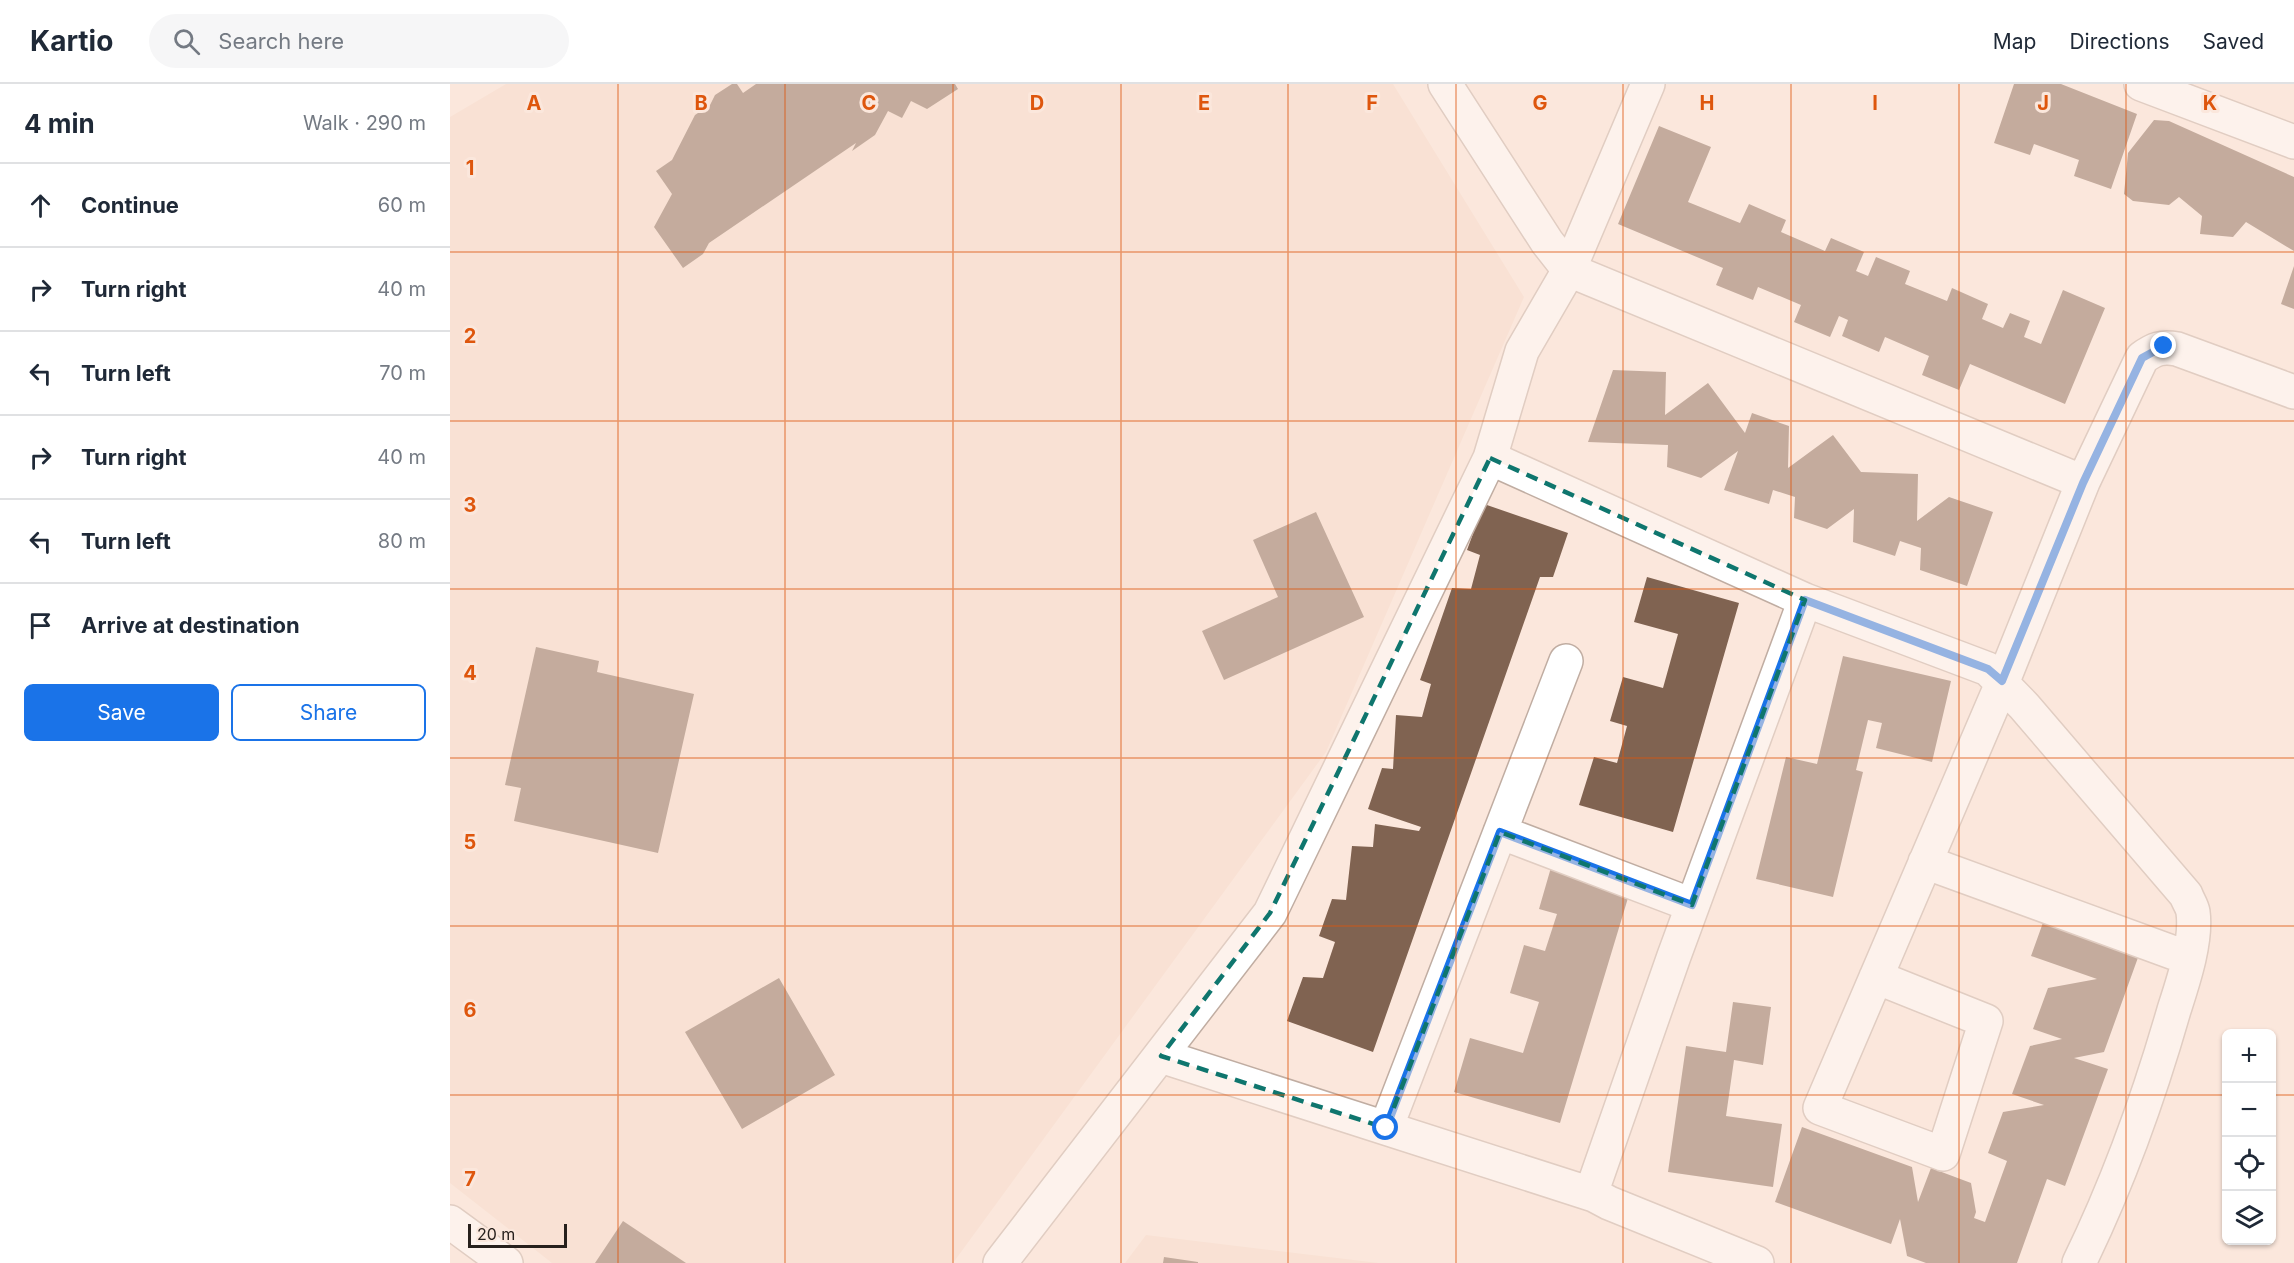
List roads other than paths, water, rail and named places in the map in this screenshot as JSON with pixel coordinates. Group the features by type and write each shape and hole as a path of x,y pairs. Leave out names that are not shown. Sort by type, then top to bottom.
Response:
{"street":[{"path":"1445,84 1547,242 1569,270 2083,483"},
{"path":"1000,1263 1270,913 1490,458 1522,351 1569,270 1648,84"},
{"path":"2141,84 2294,142"},
{"path":"1876,977 1986,1021 1943,1154 1820,1108 2002,681 2083,483 2142,358 2151,351 2164,346 2177,349 2294,392"},
{"path":"1490,458 1805,600 1988,669 2002,681 2186,895 2193,909 2188,958 2148,1100 2079,1263"},
{"path":"1594,1195 1599,1167 1692,905 1805,600"},
{"path":"1386,1128 1566,661"},
{"path":"1500,832 1692,905"},
{"path":"1925,862 2188,958"},
{"path":"1161,1056 1594,1195 1757,1263"},
{"path":"450,1222 504,1262"}]}
